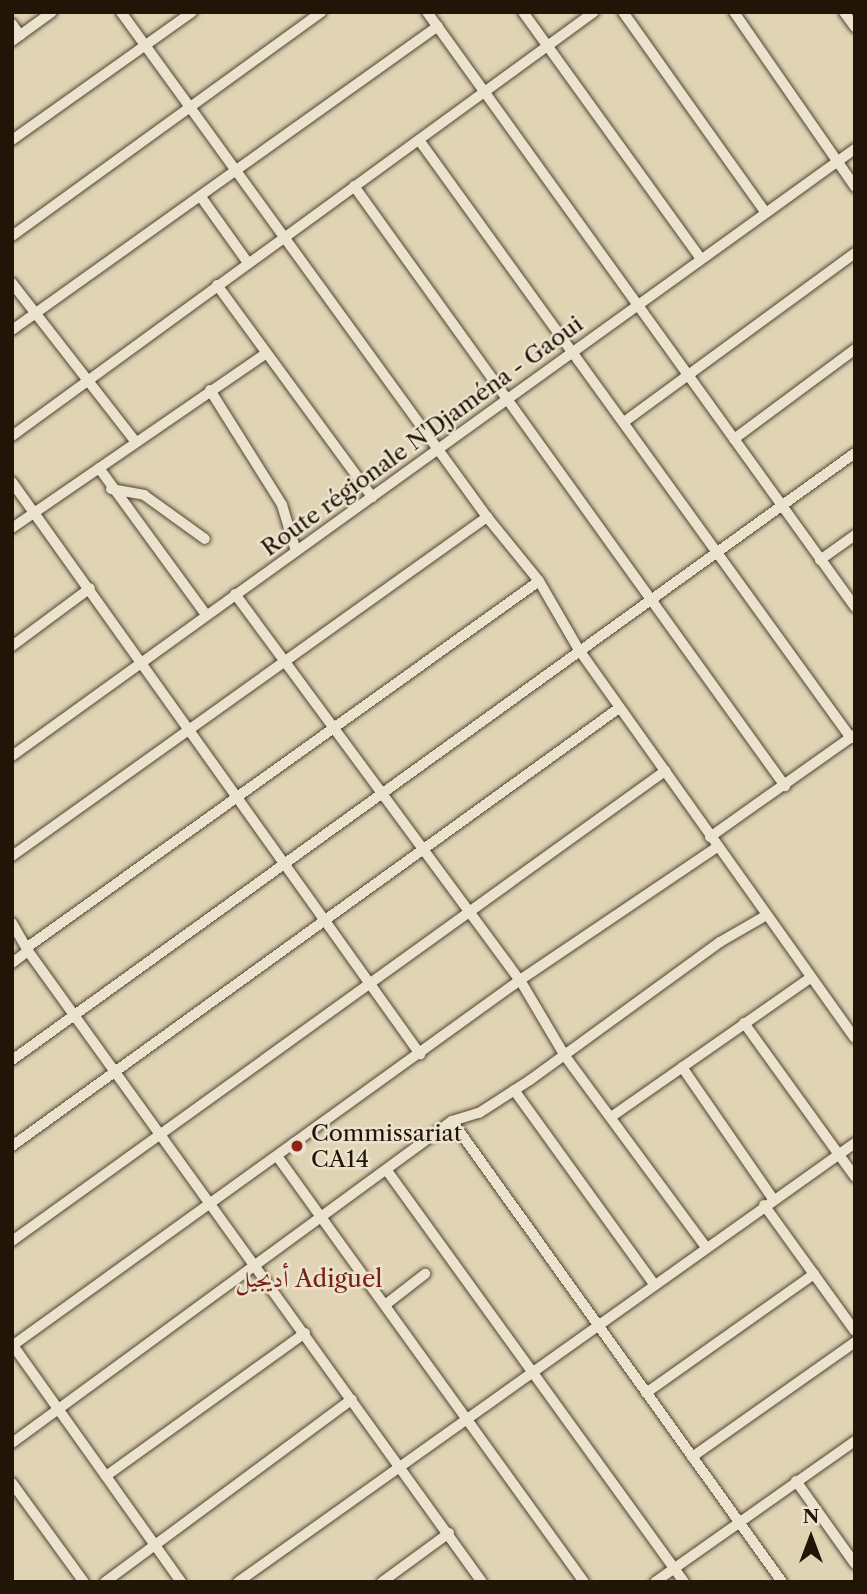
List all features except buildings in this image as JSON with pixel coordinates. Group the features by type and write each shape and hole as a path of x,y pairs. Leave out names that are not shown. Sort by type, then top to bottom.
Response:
{"street":[{"path":"12,24 16,38 52,12"},
{"path":"121,12 487,517 539,581 579,650 619,708 765,916 855,1038"},
{"path":"12,140 192,12"},
{"path":"12,236 322,12"},
{"path":"427,12 855,607"},
{"path":"523,12 701,259"},
{"path":"12,436 86,378 594,12"},
{"path":"623,12 765,212"},
{"path":"734,12 855,187"},
{"path":"844,12 855,27"},
{"path":"12,330 438,26"},
{"path":"419,140 569,354 624,422 715,552 853,736 710,837"},
{"name":"Route régionale N'Djaména - Gaoui","path":"12,756 855,149"},
{"path":"354,186 785,786"},
{"path":"201,197 248,263"},
{"path":"624,422 855,253"},
{"path":"12,283 135,441"},
{"path":"217,285 372,497"},
{"path":"734,439 855,349"},
{"path":"12,528 265,354"},
{"path":"210,390 282,505 296,551"},
{"path":"12,1060 855,453"},
{"path":"99,468 111,489 206,615"},
{"path":"12,482 420,1054"},
{"path":"111,489 144,495 205,539"},
{"path":"12,856 487,517"},
{"path":"820,560 855,535"},
{"path":"12,963 333,726 539,581"},
{"path":"12,646 90,589"},
{"path":"235,594 469,916 520,980 565,1056 705,1246"},
{"path":"12,1146 421,848 619,708"},
{"path":"12,1241 161,1131 469,916 665,771"},
{"path":"181,1582 12,1345 520,980 717,847"},
{"path":"12,1443 388,1172 452,1121 479,1113 565,1056 720,942 765,916"},
{"path":"12,923 482,1582"},
{"path":"611,1117 810,978"},
{"path":"744,1023 855,1177"},
{"path":"682,1067 814,1274 855,1331"},
{"path":"514,1090 653,1283"},
{"path":"452,1121 782,1582"},
{"path":"238,1582 595,1324 838,1152 855,1143"},
{"path":"277,1156 468,1417 584,1582"},
{"path":"388,1172 684,1582"},
{"path":"385,1305 425,1274"},
{"path":"646,1393 814,1274"},
{"path":"106,1476 305,1333"},
{"path":"692,1457 855,1342"},
{"path":"105,1582 153,1543 352,1399"},
{"path":"655,1582 854,1442"},
{"path":"796,1481 855,1564"},
{"path":"12,1483 84,1582"},
{"path":"382,1582 449,1533"}],"place":[{"name":"Commissariat CA14","path":"297,1146"}],"district":[{"name":"أديجيل Adiguel","path":"309,1279"}]}
